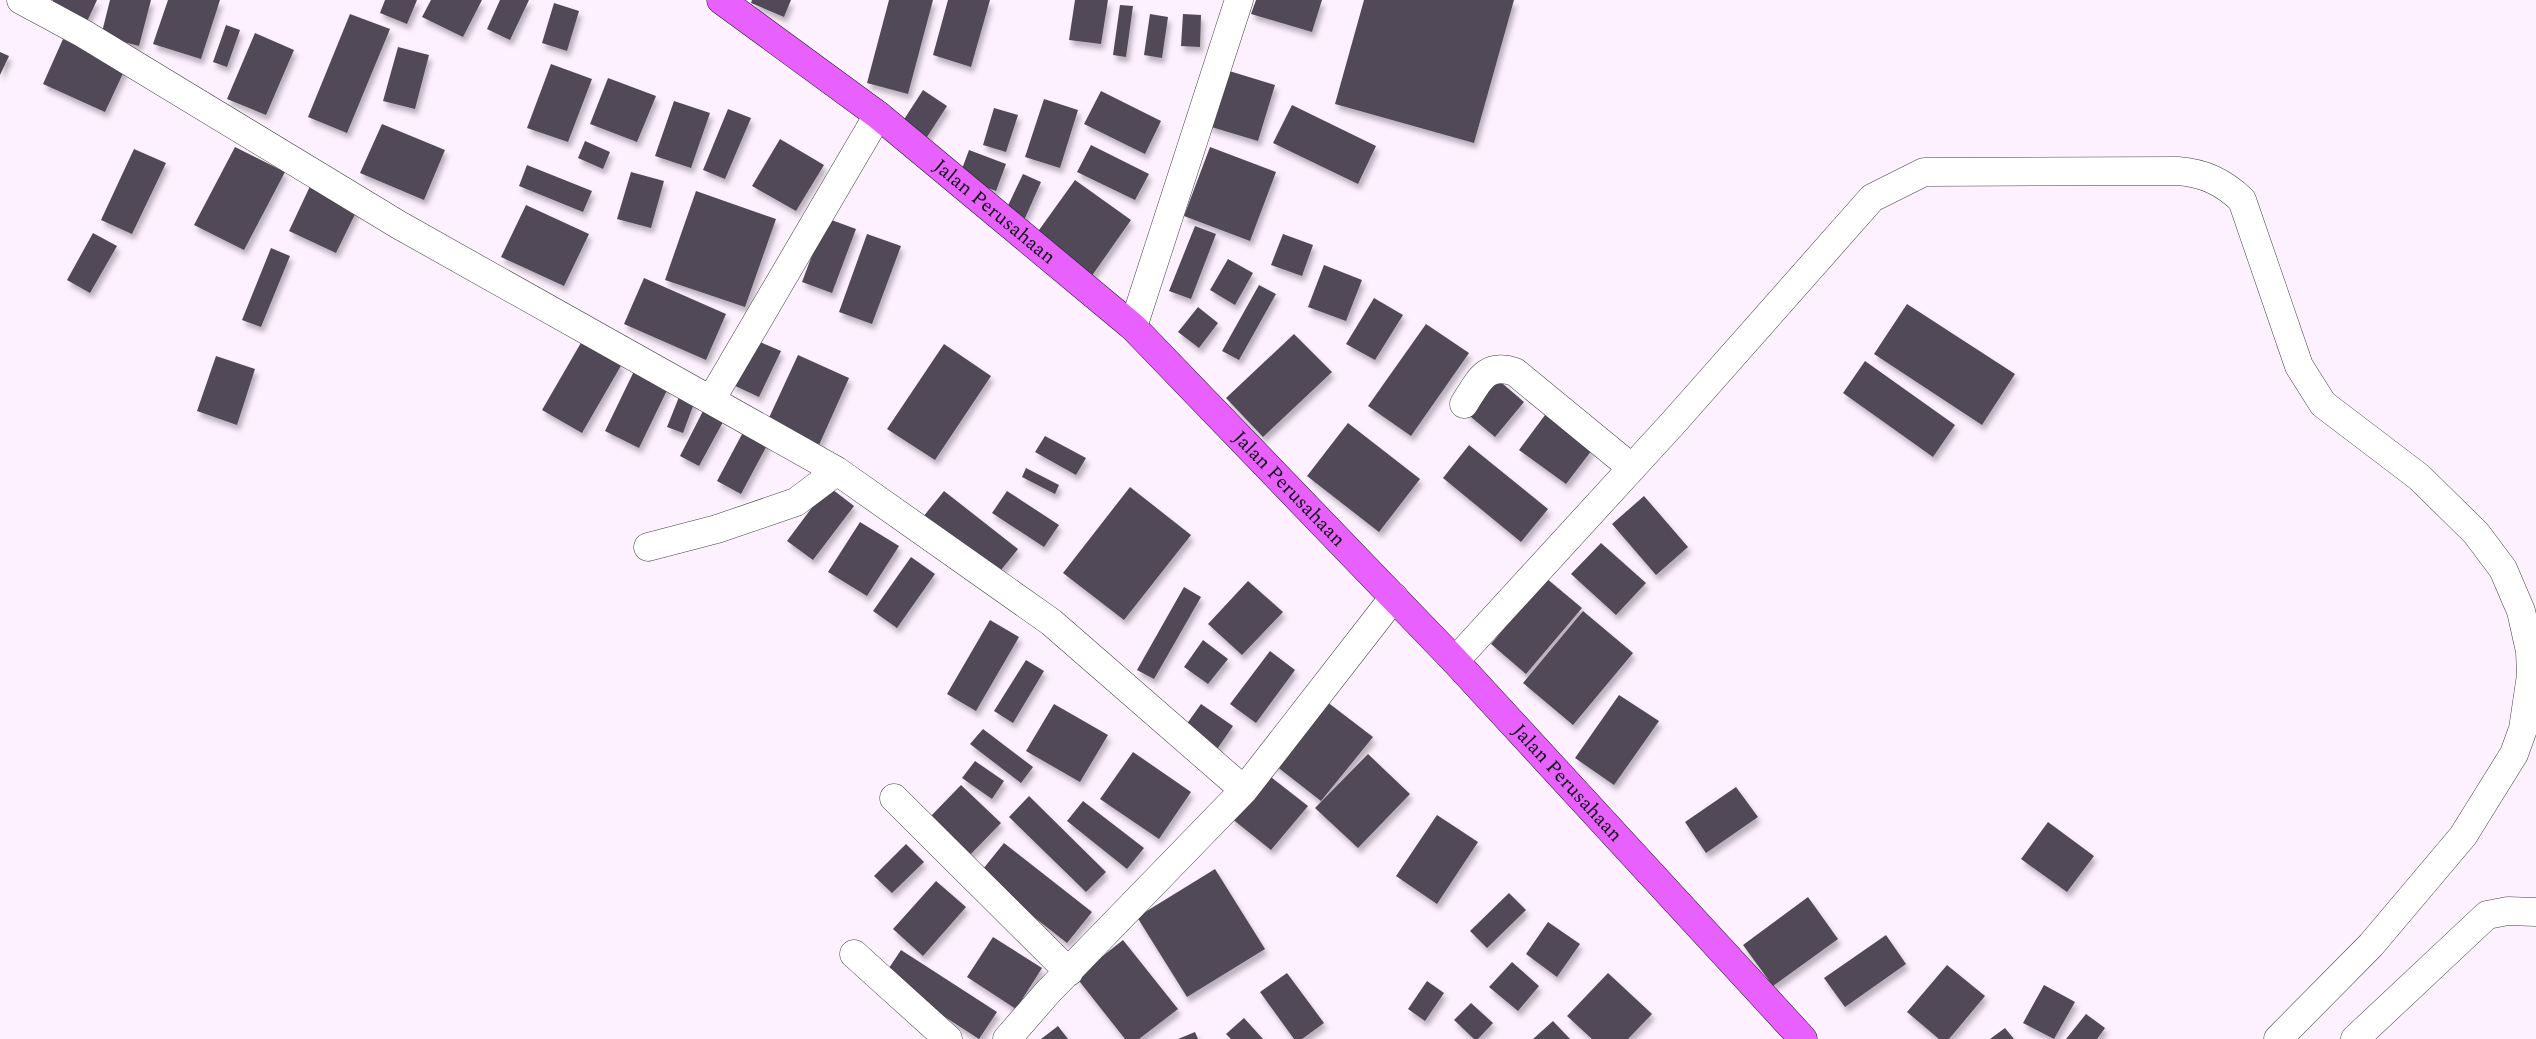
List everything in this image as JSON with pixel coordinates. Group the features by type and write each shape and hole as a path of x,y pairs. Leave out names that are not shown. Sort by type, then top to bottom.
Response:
{"main road":[{"name":"Jalan Perusahaan","path":"721,0 878,115 1132,327 1456,661 1803,1039"}],"street":[{"path":"21,0 93,39 399,225 837,471 1051,622 1244,790"},
{"path":"1132,327 1239,0"},
{"path":"711,400 878,115"},
{"path":"1456,661 1632,468 1872,198 1924,172 2178,171 2215,179 2229,187 2242,200 2299,366 2313,389 2323,404 2418,478 2476,533 2503,569 2521,611 2531,667 2523,729 2514,754 2463,836 2371,945 2278,1039"},
{"path":"1464,404 1483,376 1491,370 1503,368 1515,372 1632,468"},
{"path":"648,547 717,529 796,502 837,471"},
{"path":"1007,1039 1244,790 1394,597"},
{"path":"894,798 1069,972"},
{"path":"2356,1039 2487,915 2508,911 2536,912"},
{"path":"854,954 948,1039"}],"building":[{"path":"53,0 97,0 84,28 48,11"},
{"path":"110,0 151,0 139,46 101,36"},
{"path":"168,0 220,0 201,59 153,44"},
{"path":"385,0 417,0 407,24 380,13"},
{"path":"431,0 482,0 463,37 422,17"},
{"path":"500,0 529,0 510,40 487,29"},
{"path":"752,0 791,0 784,17 751,3"},
{"path":"889,0 933,0 908,94 867,83"},
{"path":"948,0 990,0 971,67 933,55"},
{"path":"1075,0 1108,0 1101,44 1069,40"},
{"path":"1256,0 1322,0 1312,32 1251,14"},
{"path":"1364,0 1514,0 1474,143 1335,104"},
{"path":"554,3 579,11 567,51 542,43"},
{"path":"1120,5 1133,6 1126,57 1113,55"},
{"path":"350,14 390,29 347,133 308,117"},
{"path":"1150,14 1168,17 1162,58 1144,55"},
{"path":"1183,14 1201,15 1200,47 1181,46"},
{"path":"226,25 240,30 227,67 213,62"},
{"path":"255,33 294,50 266,115 227,99"},
{"path":"63,39 126,67 105,112 43,84"},
{"path":"398,47 429,55 415,109 383,101"},
{"path":"0,52 9,56 0,75"},
{"path":"551,64 592,79 568,142 527,128"},
{"path":"1226,70 1275,85 1258,141 1208,126"},
{"path":"608,78 656,96 637,142 590,124"},
{"path":"923,90 947,106 927,137 903,121"},
{"path":"1101,91 1161,121 1145,154 1084,124"},
{"path":"1044,99 1078,110 1060,168 1025,157"},
{"path":"674,101 710,113 691,168 655,156"},
{"path":"1292,105 1376,146 1358,184 1273,143"},
{"path":"994,108 1018,115 1006,152 983,145"},
{"path":"728,109 751,118 725,179 703,170"},
{"path":"382,124 445,150 424,200 360,173"},
{"path":"780,139 824,165 796,211 752,186"},
{"path":"585,141 610,152 603,169 578,158"},
{"path":"1091,145 1149,174 1135,200 1077,172"},
{"path":"235,147 285,172 244,250 194,225"},
{"path":"1210,147 1276,172 1250,241 1184,216"},
{"path":"134,149 166,163 132,234 101,220"},
{"path":"969,150 1006,164 996,191 959,177"},
{"path":"527,165 592,191 583,212 519,186"},
{"path":"631,172 664,181 651,228 617,219"},
{"path":"1023,174 1041,182 1022,225 1003,216"},
{"path":"1075,180 1131,220 1091,277 1034,237"},
{"path":"312,182 360,204 336,253 289,231"},
{"path":"696,191 776,219 745,307 665,280"},
{"path":"526,205 589,234 564,286 501,257"},
{"path":"826,218 856,229 832,293 802,282"},
{"path":"1195,226 1216,234 1191,299 1169,291"},
{"path":"93,233 117,246 90,293 67,280"},
{"path":"867,234 901,246 872,324 839,312"},
{"path":"1283,234 1313,245 1302,276 1271,265"},
{"path":"271,248 290,256 261,327 242,320"},
{"path":"1228,259 1253,273 1235,305 1210,290"},
{"path":"1324,265 1362,280 1346,321 1308,307"},
{"path":"644,278 726,314 706,360 624,324"},
{"path":"1259,285 1276,294 1239,360 1222,351"},
{"path":"1374,298 1403,315 1375,360 1346,344"},
{"path":"1907,304 2015,374 1982,425 1874,354"},
{"path":"1198,307 1218,323 1199,348 1178,332"},
{"path":"1426,324 1469,353 1411,436 1368,406"},
{"path":"1294,334 1332,372 1263,437 1226,398"},
{"path":"753,339 781,351 759,397 731,384"},
{"path":"582,341 622,364 582,433 542,410"},
{"path":"944,344 991,376 935,460 887,429"},
{"path":"798,355 849,378 819,445 767,422"},
{"path":"216,356 255,369 237,425 197,411"},
{"path":"1865,361 1955,425 1933,457 1843,393"},
{"path":"637,365 671,382 639,448 605,431"},
{"path":"1495,377 1524,402 1495,437 1465,412"},
{"path":"681,392 696,398 683,433 667,427"},
{"path":"703,411 723,422 699,466 680,456"},
{"path":"1545,415 1592,450 1566,484 1519,450"},
{"path":"748,423 772,436 741,494 717,481"},
{"path":"1348,423 1420,479 1379,532 1307,476"},
{"path":"1045,436 1086,458 1076,475 1035,452"},
{"path":"1469,445 1548,509 1521,542 1443,478"},
{"path":"1026,468 1059,485 1055,494 1022,477"},
{"path":"828,486 854,506 813,560 787,541"},
{"path":"1130,487 1191,535 1124,620 1063,573"},
{"path":"944,491 1018,549 997,575 923,517"},
{"path":"1007,491 1059,525 1044,547 992,513"},
{"path":"1644,496 1688,547 1656,575 1612,524"},
{"path":"860,522 899,546 867,596 828,572"},
{"path":"1601,543 1646,583 1616,615 1571,574"},
{"path":"911,557 935,574 897,628 873,611"},
{"path":"1546,578 1582,608 1526,674 1491,644"},
{"path":"1248,581 1283,612 1242,655 1208,624"},
{"path":"1184,587 1201,597 1154,679 1137,670"},
{"path":"1583,611 1633,653 1573,725 1523,683"},
{"path":"990,620 1019,637 976,711 947,694"},
{"path":"1203,640 1228,659 1208,684 1184,667"},
{"path":"1270,651 1295,670 1256,723 1230,704"},
{"path":"1026,660 1044,671 1013,723 994,711"},
{"path":"1619,695 1659,721 1614,785 1575,758"},
{"path":"1322,698 1373,737 1321,801 1271,762"},
{"path":"1054,704 1108,735 1080,782 1026,751"},
{"path":"1201,704 1233,726 1213,755 1181,732"},
{"path":"983,729 1033,767 1021,783 970,744"},
{"path":"1133,752 1191,792 1159,839 1100,799"},
{"path":"1368,754 1410,794 1358,848 1315,808"},
{"path":"975,761 1004,781 992,799 962,778"},
{"path":"1267,774 1308,806 1271,850 1231,818"},
{"path":"961,785 1001,823 969,856 929,818"},
{"path":"1736,787 1758,817 1706,853 1685,822"},
{"path":"1029,796 1106,872 1086,892 1009,817"},
{"path":"1083,801 1144,848 1127,869 1067,821"},
{"path":"1437,815 1478,842 1437,904 1396,876"},
{"path":"2048,822 2094,856 2067,892 2021,859"},
{"path":"1004,843 1092,912 1067,943 979,874"},
{"path":"906,844 924,862 892,893 874,876"},
{"path":"1215,869 1265,949 1187,997 1137,917"},
{"path":"936,881 966,907 923,956 893,929"},
{"path":"1509,893 1526,910 1487,948 1470,931"},
{"path":"1808,897 1838,939 1773,986 1743,945"},
{"path":"1548,922 1580,944 1557,977 1526,954"},
{"path":"1886,935 1906,964 1845,1007 1824,978"},
{"path":"993,937 1042,968 1016,1009 967,977"},
{"path":"1123,940 1178,1009 1139,1039 1125,1039 1076,977"},
{"path":"901,950 997,1012 979,1039 883,977"},
{"path":"1512,962 1539,986 1518,1011 1489,987"},
{"path":"1947,965 1985,996 1949,1039 1939,1039 1907,1012"},
{"path":"1287,973 1324,1023 1302,1039 1294,1039 1260,992"},
{"path":"1608,973 1652,1014 1628,1039 1592,1039 1567,1016"},
{"path":"1427,981 1444,993 1425,1021 1408,1009"},
{"path":"2044,985 2075,1002 2054,1039 2023,1023"},
{"path":"1471,1003 1493,1023 1478,1039 1474,1039 1454,1020"},
{"path":"2086,1014 2105,1028 2097,1039 2066,1039"},
{"path":"1244,1018 1263,1039 1231,1039 1226,1034"},
{"path":"1553,1021 1570,1039 1533,1039"},
{"path":"1058,1026 1068,1039 1041,1039"},
{"path":"2005,1028 2014,1039 1990,1039"},
{"path":"1195,1032 1198,1039 1178,1039"}]}
